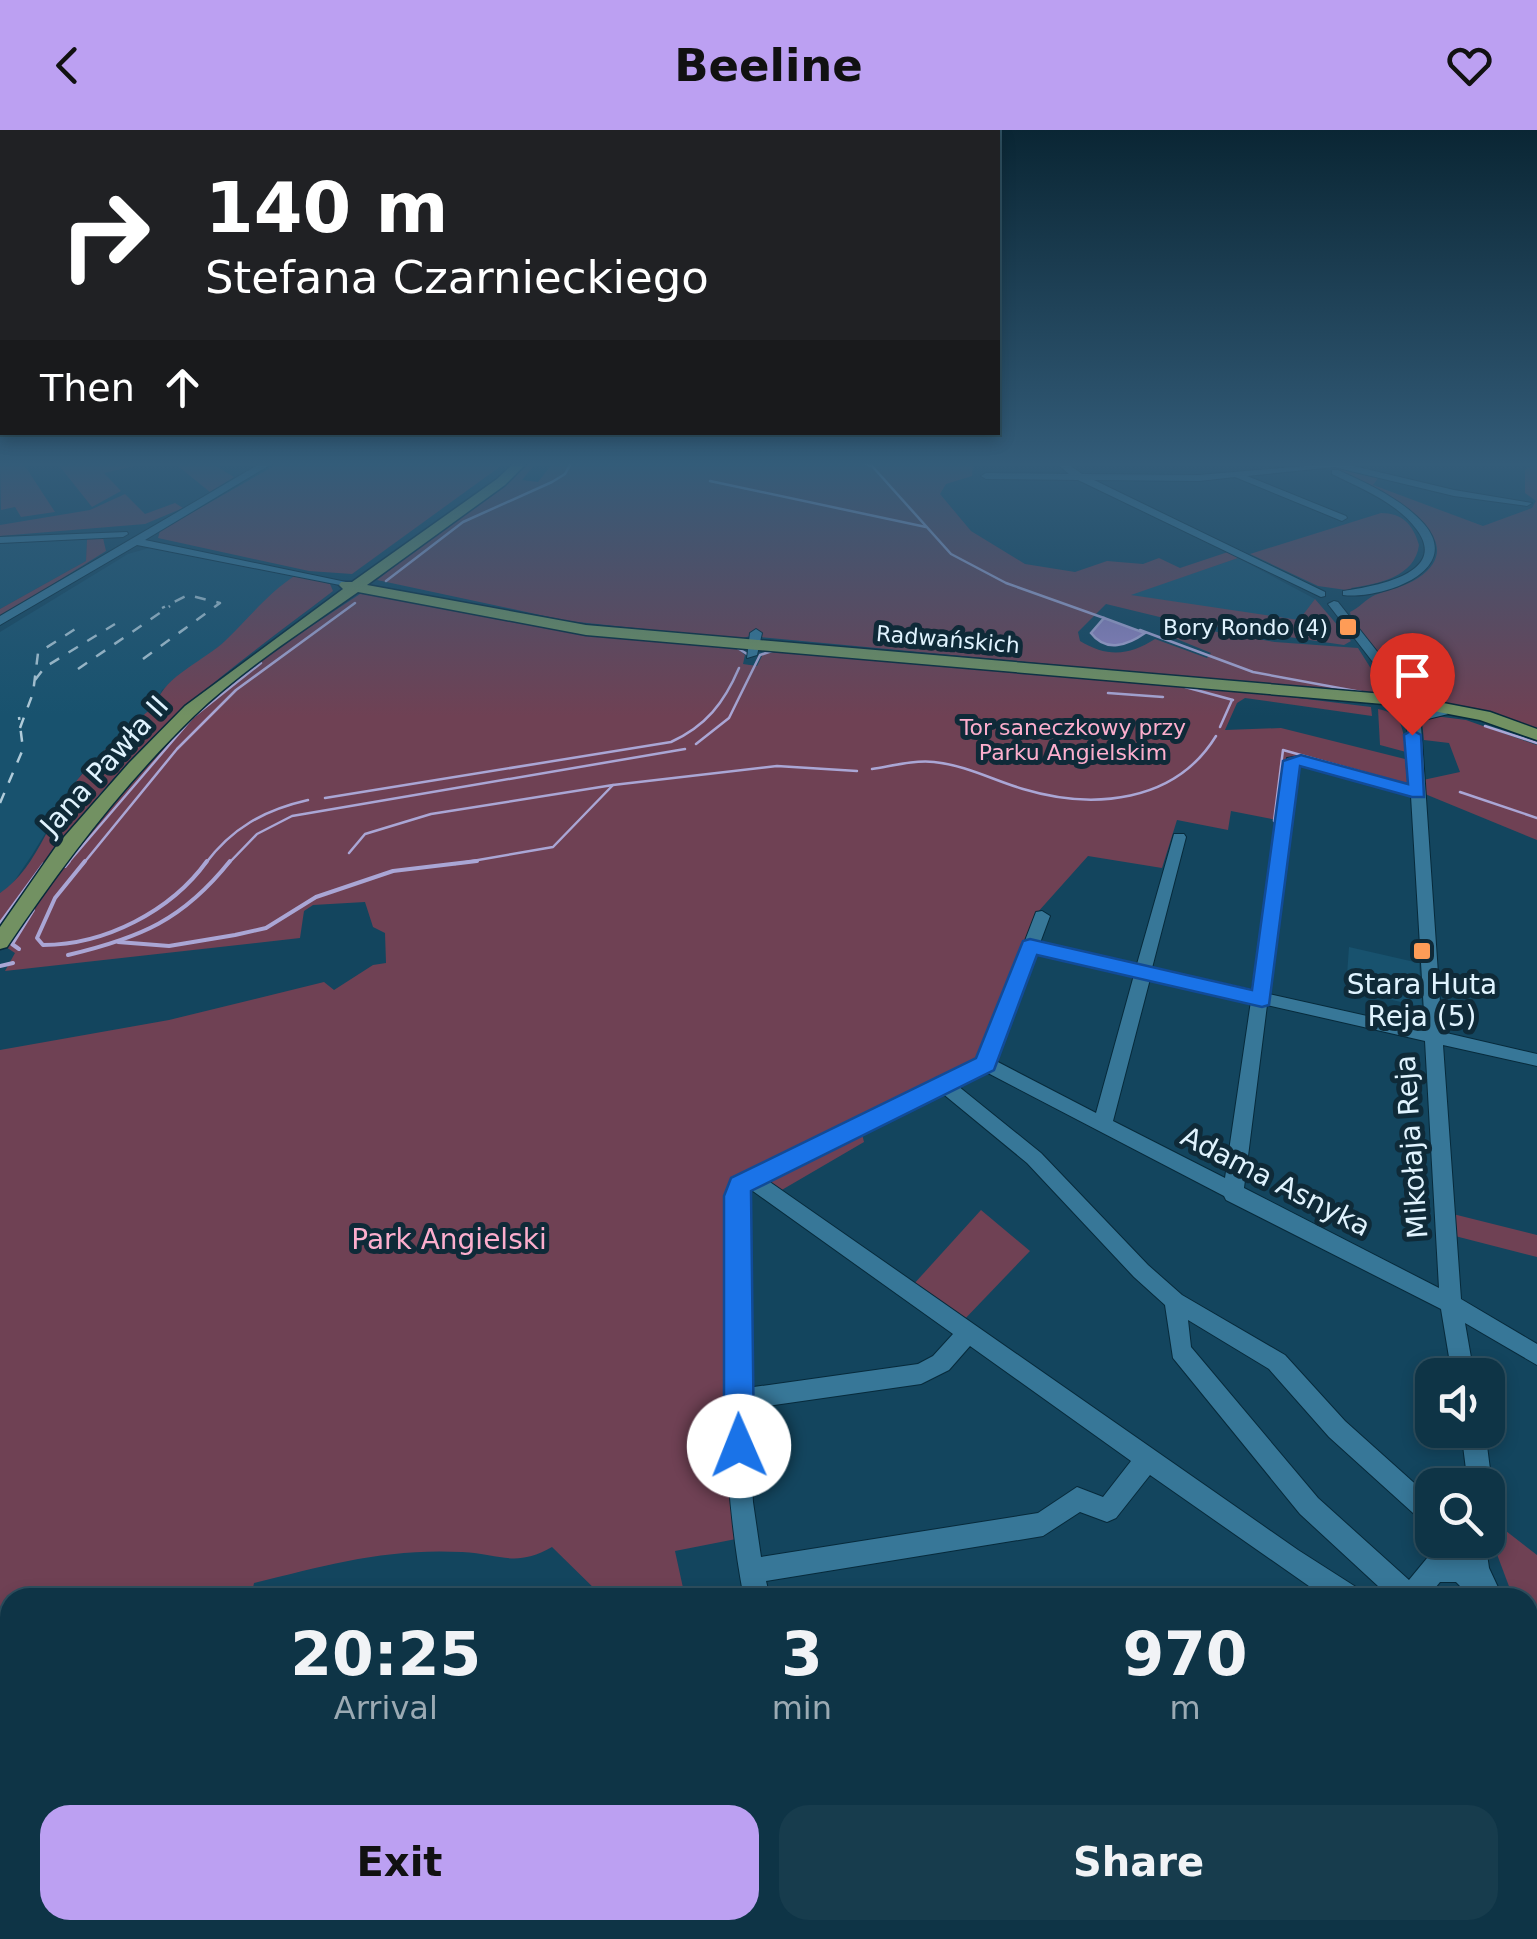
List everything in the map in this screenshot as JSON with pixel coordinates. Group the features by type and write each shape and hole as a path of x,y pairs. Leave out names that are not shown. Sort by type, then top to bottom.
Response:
{"main road":[{"name":"Jana Pawła II","path":"0,942 45,874 146,755 204,698 402,547"},
{"name":"Jana Pawła II","path":"357,581 406,547"},
{"name":"Radwańskich","path":"357,581 536,623 1281,691 1406,710 1484,716 1537,737"}],"street":[{"path":"0,621 119,547"},
{"path":"177,547 357,581"},
{"name":"Mikołaja Reja","path":"1228,547 1347,600 1406,710 1418,793 1451,1304 1460,1358"},
{"path":"1347,600 1406,579 1424,565 1430,547"},
{"path":"1234,1194 1292,761 1301,760 1418,793"},
{"path":"1102,1126 1178,837"},
{"path":"754,1588 738,1400 736,1196 740,1185 986,1064 1042,916"},
{"path":"1030,946 1537,1060"},
{"name":"Adama Asnyka","path":"986,1064 1451,1304 1537,1355"},
{"path":"942,1083 1034,1158 1140,1271 1176,1300 1277,1362 1338,1430 1415,1499"},
{"path":"749,1178 1335,1588"},
{"path":"1176,1300 1182,1351 1309,1506 1400,1588"},
{"path":"738,1400 920,1374 941,1363 970,1332"},
{"path":"750,1570 1044,1524 1077,1499 1107,1510 1148,1459"},
{"path":"1419,1588 1449,1558"},
{"path":"1472,1558 1486,1588"},
{"path":"1431,1572 1447,1567 1461,1570 1481,1588"}],"shaded area":[{"path":"0,547 87,547 86,561 0,609"},
{"path":"163,547 296,575 229,639 162,690 156,704 82,773 11,886 0,893 0,632 128,554"},
{"path":"1238,558 1315,599 1299,621 1128,595"},
{"path":"1104,618 1145,633 1124,644 1103,643 1091,633"},
{"path":"1349,947 1419,963 1422,1007 1346,989"}],"green space":[{"path":"87,547 105,547 106,551 0,617 0,609 86,561"},
{"path":"201,547 389,547 352,574 309,571"},
{"path":"418,547 998,547 1025,564 1075,572 1107,561 1143,564 1159,558 1180,568 1228,552 1238,558 1131,595 1299,620 1315,599 1351,641 1344,645 1172,620 1106,604 1078,632 1080,641 1100,650 1119,652 1155,639 1207,658 1211,653 1167,635 1183,626 1275,642 1358,648 1385,691 1377,695 568,621 377,580"},
{"path":"1271,547 1418,547 1403,572 1351,588 1353,591 1318,586 1250,554"},
{"path":"1436,547 1537,547 1537,730 1413,694 1352,621 1350,612 1372,597 1418,578 1434,561"},
{"path":"296,575 330,584 333,591 224,675 147,743 74,827 0,933 0,893 14,882 36,853 83,773 156,704 177,676 218,647"},
{"path":"363,592 535,626 738,649 745,655 743,664 757,666 763,654 772,652 1250,692 1371,707 1372,716 1245,698 1237,703 1225,730 1281,728 1405,759 1408,792 1295,762 1282,821 1231,811 1228,830 1177,820 1162,868 1088,856 1037,913 981,1058 731,1183 727,1206 736,1539 675,1551 683,1588 594,1588 552,1547 518,1558 434,1551 357,1559 254,1583 253,1588 0,1588 0,1050 169,1020 324,982 334,990 373,965 386,963 385,933 373,927 365,902 313,905 304,911 300,938 5,971 15,953 6,947 71,850 194,712 251,666"},
{"path":"1378,709 1397,719 1406,752 1380,745"},
{"path":"1435,716 1466,720 1537,745 1537,840 1425,794 1423,780 1460,772 1449,743 1424,740 1422,722"},
{"path":"852,1132 862,1134 864,1142 780,1191 764,1178"},
{"path":"981,1210 1030,1251 961,1323 913,1285"},
{"path":"1453,1214 1537,1235 1537,1257 1455,1236"},
{"path":"1505,1530 1537,1555 1537,1588 1510,1588 1498,1558 1505,1558"}],"waterway":[{"path":"386,581 430,547"},
{"path":"945,547 1006,583 1104,618"},
{"path":"83,864 177,749 236,690 355,603"},
{"path":"1140,630 1253,672 1361,692"},
{"path":"736,647 747,654"},
{"path":"696,744 729,718 760,655 772,651"},
{"path":"67,864 193,717 261,663"},
{"path":"325,798 671,742 694,729 712,712 739,668"},
{"path":"1185,687 1233,700"},
{"path":"1108,693 1163,697"},
{"path":"1220,727 1232,700"},
{"path":"1485,726 1537,743"},
{"path":"872,769 934,762 1050,796 1104,799 1130,796 1178,776 1216,736"},
{"path":"228,864 257,834 292,816 685,749"},
{"path":"1274,821 1283,750 1401,783"},
{"path":"613,785 777,766 857,771"},
{"path":"349,853 365,834 431,814 613,785"},
{"path":"462,863 553,847 613,785"},
{"path":"98,798 108,787"},
{"path":"1460,792 1537,818"},
{"path":"205,864 226,840 250,822 308,800"},
{"path":"65,866 69,861"},
{"path":"85,861 55,898 37,938 43,945 90,939 135,922 175,895 207,861"},
{"path":"68,955 158,924 195,898 230,861"},
{"path":"462,863 477,861"},
{"path":"118,942 169,946 266,928 316,897 393,871 462,863"},
{"path":"455,864 462,863"},
{"path":"0,924 44,864"},
{"path":"19,949 12,944 33,910"},
{"path":"0,966 13,963"}],"railway":[{"path":"143,659 220,603 188,595 162,608"},
{"path":"78,669 170,606"},
{"path":"20,727 33,693 38,653 83,624"},
{"path":"35,680 45,667 115,624"},
{"path":"19,717 20,727"},
{"path":"0,803 23,749 20,727"}],"place":[{"name":"Bory Rondo (4)","path":"1348,627"},
{"name":"Stara Huta Reja (5)","path":"1422,951"}],"route":[{"path":"739,1446 736,1196 740,1185 986,1064 1030,946 1262,1000 1292,761 1301,760 1418,793 1412,735"}],"park label":[{"name":"Tor saneczkowy przy Parku Angielskim","path":"1073,740"},
{"name":"Park Angielski","path":"449,1239"}]}
